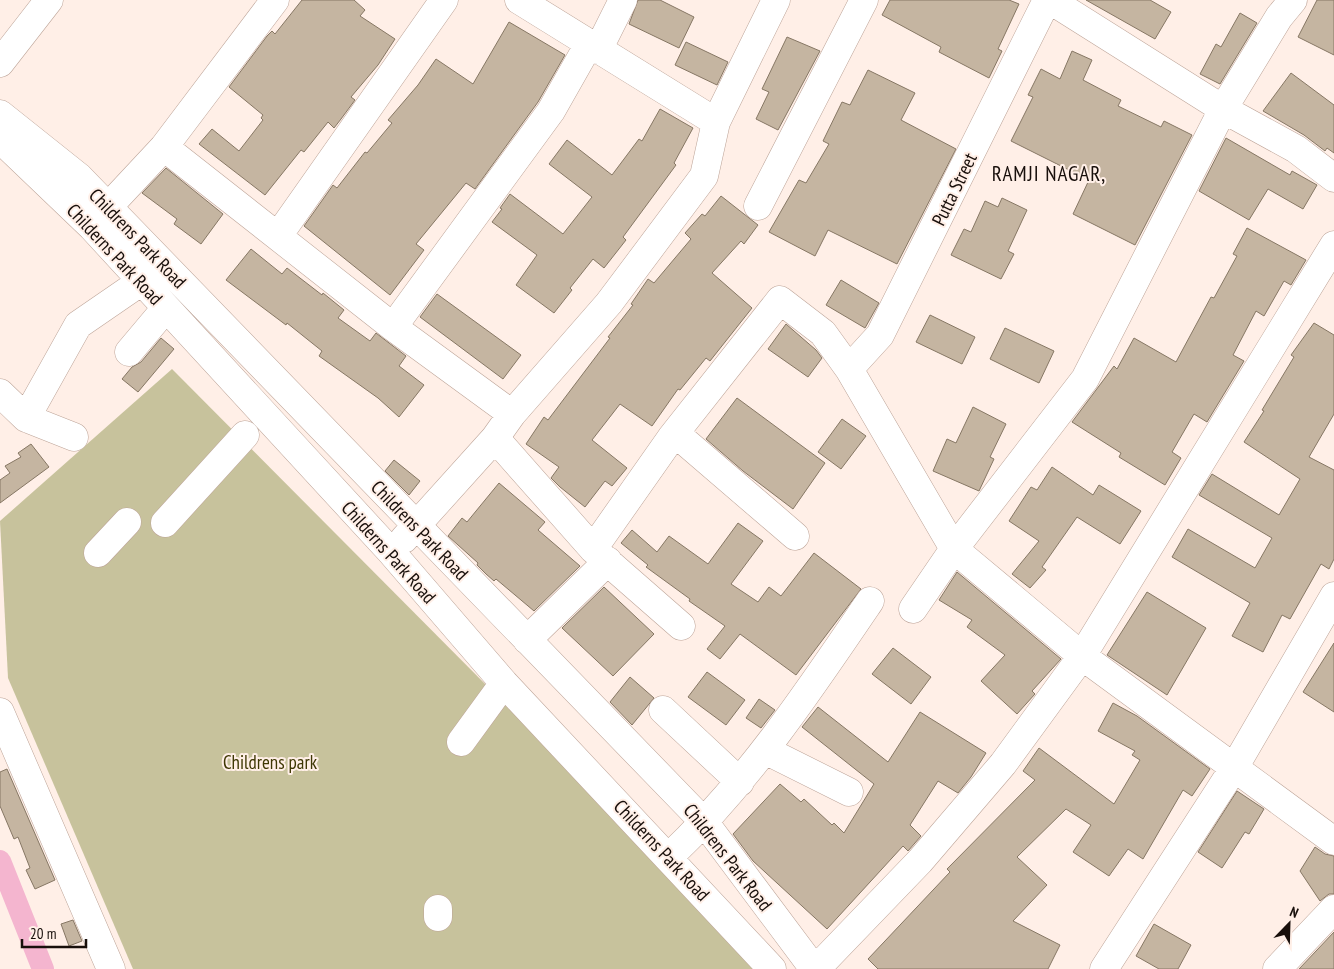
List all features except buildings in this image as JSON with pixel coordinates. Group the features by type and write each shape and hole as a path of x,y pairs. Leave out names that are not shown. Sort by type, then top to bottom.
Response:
{"street":[{"path":"0,63 49,0"},
{"path":"108,207 164,147 275,0"},
{"path":"278,236 444,0"},
{"path":"520,0 716,122"},
{"path":"393,327 551,111 623,0"},
{"path":"392,553 415,525 495,438 512,414 609,303 704,176 716,122 776,0"},
{"path":"758,206 864,0"},
{"path":"1049,0 1223,109 1296,149 1334,178"},
{"name":"Putta Street","path":"849,369 880,336 1049,0"},
{"path":"913,609 954,549 1086,379 1223,109 1292,0"},
{"name":"Childrens Park Road","path":"0,114 79,177 705,823 815,969"},
{"name":"Childerns Park Road","path":"0,139 92,227 392,553 504,683 772,969"},
{"path":"164,147 393,327 512,414"},
{"path":"815,969 920,861 997,772 1082,656 1334,245"},
{"path":"26,418 78,325 142,282"},
{"path":"527,640 600,555 675,433 780,300 823,333 849,369 954,549 1082,656 1334,841"},
{"path":"130,352 166,308"},
{"path":"0,393 26,418 74,437"},
{"path":"675,433 795,536"},
{"path":"165,523 245,435"},
{"path":"495,438 600,555 681,626"},
{"path":"98,554 127,522"},
{"path":"1104,969 1234,768 1334,596"},
{"path":"669,857 705,823 740,782 765,750 870,601"},
{"path":"461,742 504,683"},
{"path":"663,710 740,782"},
{"path":"0,712 111,969"},
{"path":"765,750 849,792"},
{"path":"1277,969 1334,909"}],"green space":[{"name":"Childrens park","path":"172,369 504,703 762,969 133,969 8,678 0,521"}],"waterway":[{"path":"0,861 43,969"}],"district":[{"name":"RAMJI NAGAR,","path":"1049,174"}]}
